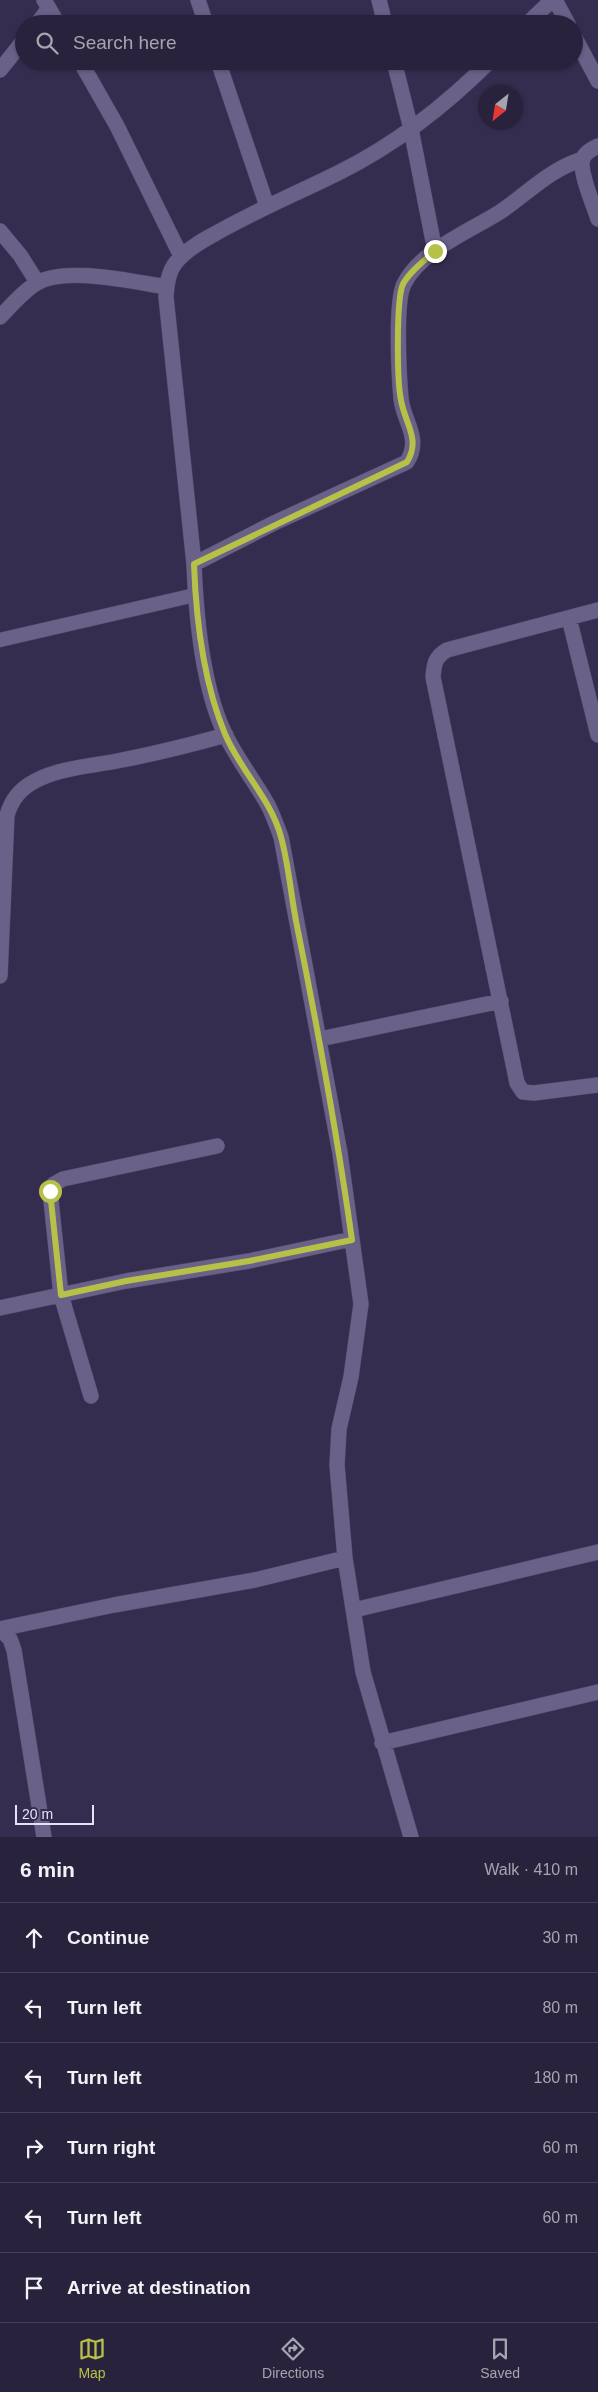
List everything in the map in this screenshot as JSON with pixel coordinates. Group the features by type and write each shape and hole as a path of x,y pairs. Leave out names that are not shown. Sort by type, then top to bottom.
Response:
{"street":[{"path":"198,0 203,15"},
{"path":"378,0 382,15"},
{"path":"537,15 553,0 562,15"},
{"path":"47,4 53,15"},
{"path":"0,70 15,51"},
{"path":"583,53 598,81"},
{"path":"85,70 117,126 181,256"},
{"path":"221,70 267,206"},
{"path":"396,70 411,129 435,251"},
{"path":"411,1837 382,1743 363,1672 345,1558 337,1465 339,1429 352,1376 362,1304 352,1240 320,1039 290,895 281,837 269,807 226,735 209,682 195,595 194,564 166,297 168,274 181,256 197,244 267,206 342,171 411,129 431,114 480,70"},
{"path":"194,564 407,462 413,452 413,440 401,401 398,355 400,301 403,285 413,271 435,251 501,211 566,164 582,159 588,152 598,146"},
{"path":"582,159 583,172 598,219"},
{"path":"0,231 20,255 37,282"},
{"path":"0,317 37,282 67,276 100,277 167,287"},
{"path":"598,610 447,650 439,655 434,664 433,677 517,1083 524,1092 534,1093 598,1085"},
{"path":"569,618 598,735"},
{"path":"0,976 1,908 7,815 11,802 20,791 36,780 58,773 162,752 226,735"},
{"path":"320,1039 501,1001"},
{"path":"91,1396 61,1295 50,1191 54,1184 64,1179 216,1146"},
{"path":"0,1308 126,1281 249,1261 352,1240"},
{"path":"354,1610 598,1552"},
{"path":"0,1629 114,1604 255,1580 345,1558"},
{"path":"0,1629 10,1639 14,1650 44,1837"},
{"path":"382,1743 598,1692"}],"lane":[{"path":"0,640 195,595"}],"route":[{"path":"50,1191 61,1295 126,1281 249,1261 352,1240 340,1153 320,1039 290,895 281,837 269,807 226,735 211,691 195,595 194,564 274,524 407,462 413,452 413,440 401,401 398,355 400,301 403,285 413,271 435,251"}]}
